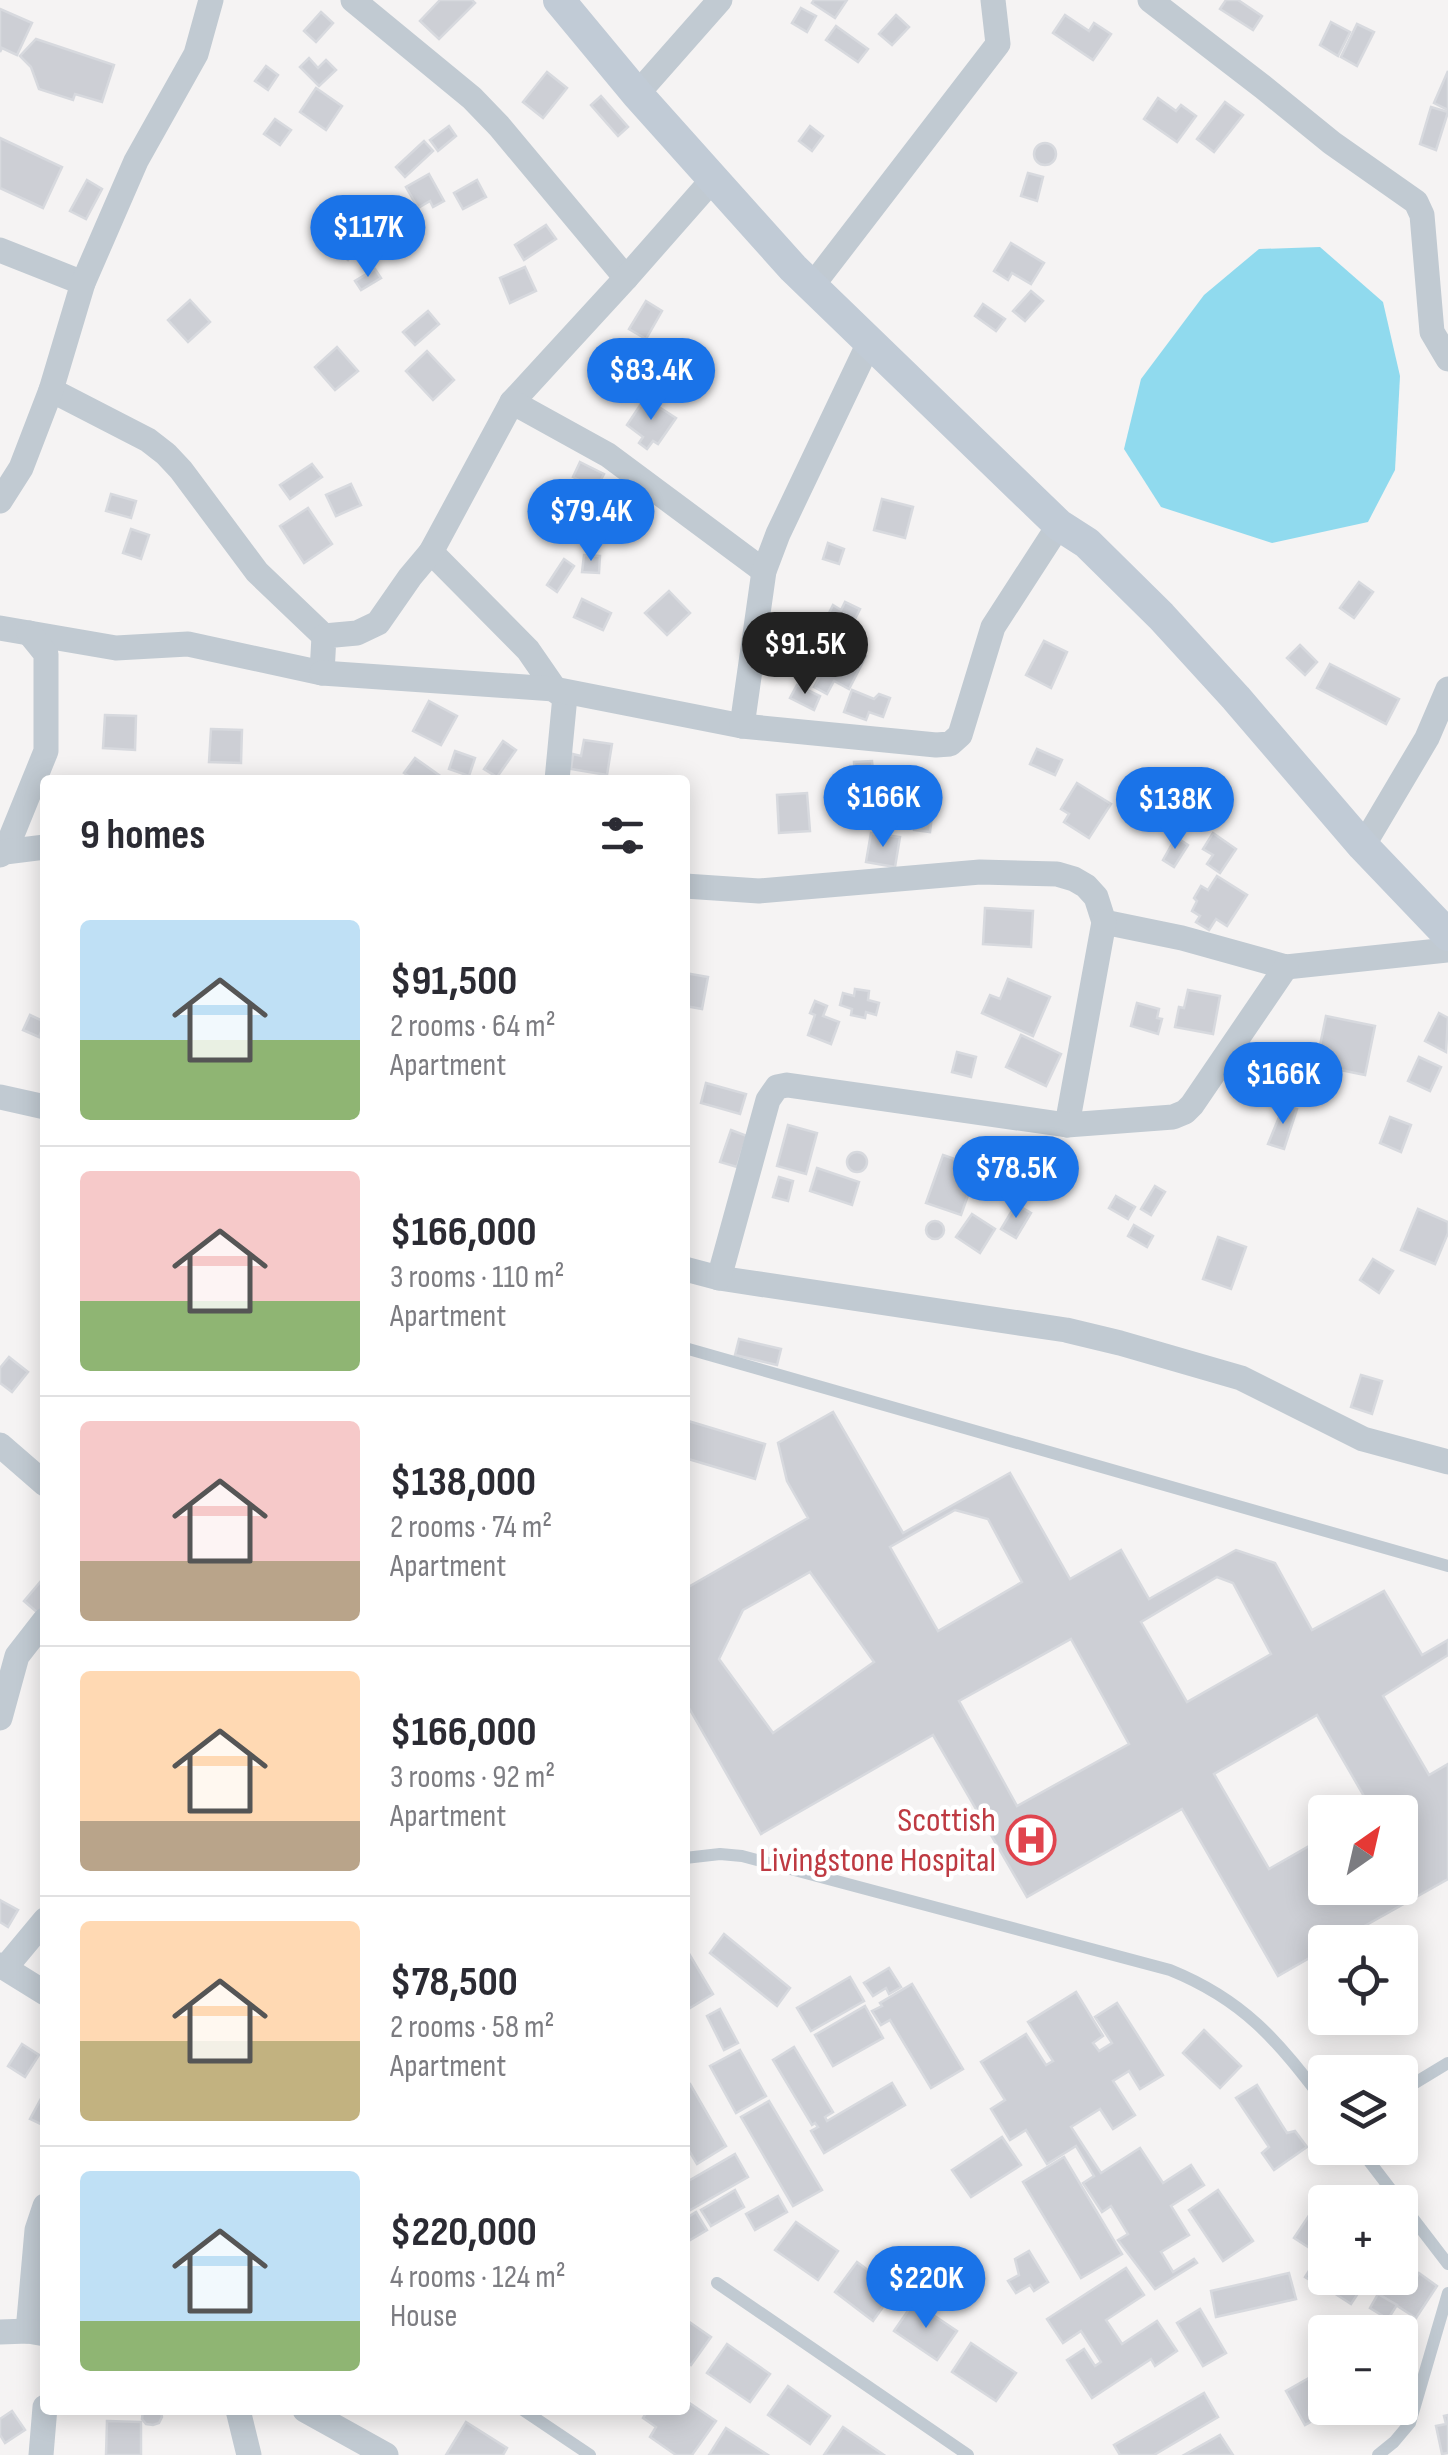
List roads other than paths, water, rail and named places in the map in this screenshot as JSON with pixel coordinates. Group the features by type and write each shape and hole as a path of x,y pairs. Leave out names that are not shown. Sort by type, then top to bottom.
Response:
{"street":[{"path":"0,501 11,464 52,390 83,283 136,161 196,54 212,0"},
{"path":"353,0 486,112 626,278"},
{"path":"559,0 637,94 794,268 1059,525 1087,543 1161,616 1363,846 1448,935"},
{"path":"637,94 720,0"},
{"path":"812,286 998,44 993,0"},
{"path":"1150,0 1332,144 1416,202 1422,215 1432,332 1448,359"},
{"path":"324,636 357,632 378,623 431,552 512,402 714,178"},
{"path":"0,250 83,283"},
{"path":"742,726 764,571 869,343"},
{"path":"52,390 148,440 182,470 257,572 324,636 322,673"},
{"path":"512,402 619,462 764,571"},
{"path":"0,628 116,648 188,644 322,673 554,688 742,726 950,744 957,740 963,726 993,628 1059,525"},
{"path":"431,552 534,657 554,688 565,696 557,775"},
{"path":"3,854 46,750 46,654 29,633"},
{"path":"1363,846 1438,738 1448,688"},
{"path":"3,854 40,848"},
{"path":"690,886 759,891 980,872 1056,874 1086,886 1096,897 1104,922 1067,1124"},
{"path":"1104,922 1182,938 1286,967 1448,950"},
{"path":"718,1278 768,1100 777,1086 1067,1124 1173,1117 1192,1105 1286,967"},
{"path":"0,1097 40,1106"},
{"path":"690,1270 718,1278 1066,1330 1120,1343 1241,1378 1363,1439 1448,1462"},
{"path":"0,1445 40,1480"},
{"path":"0,1718 17,1656 40,1626"},
{"path":"40,1925 2,1966 40,1990"},
{"path":"0,2332 36,2332 40,2221"},
{"path":"41,2455 44,2415"},
{"path":"239,2415 248,2455"},
{"path":"314,2415 386,2455"}],"lane":[{"path":"690,1349 1448,1566"},
{"path":"690,1857 742,1856 1170,1970 1218,1993 1244,2011 1286,2052 1308,2081"},
{"path":"1418,2081 1448,2063"},
{"path":"1372,2165 1448,2264"},
{"path":"717,2283 968,2455"},
{"path":"1378,2455 1410,2423 1447,2297"},
{"path":"530,2415 590,2455"}],"water":[{"path":"1320,247 1383,302 1400,376 1395,470 1368,522 1272,543 1161,507 1124,449 1141,379 1204,295 1259,249"}],"place":[{"name":"Scottish Livingstone Hospital","path":"1031,1840"}]}
